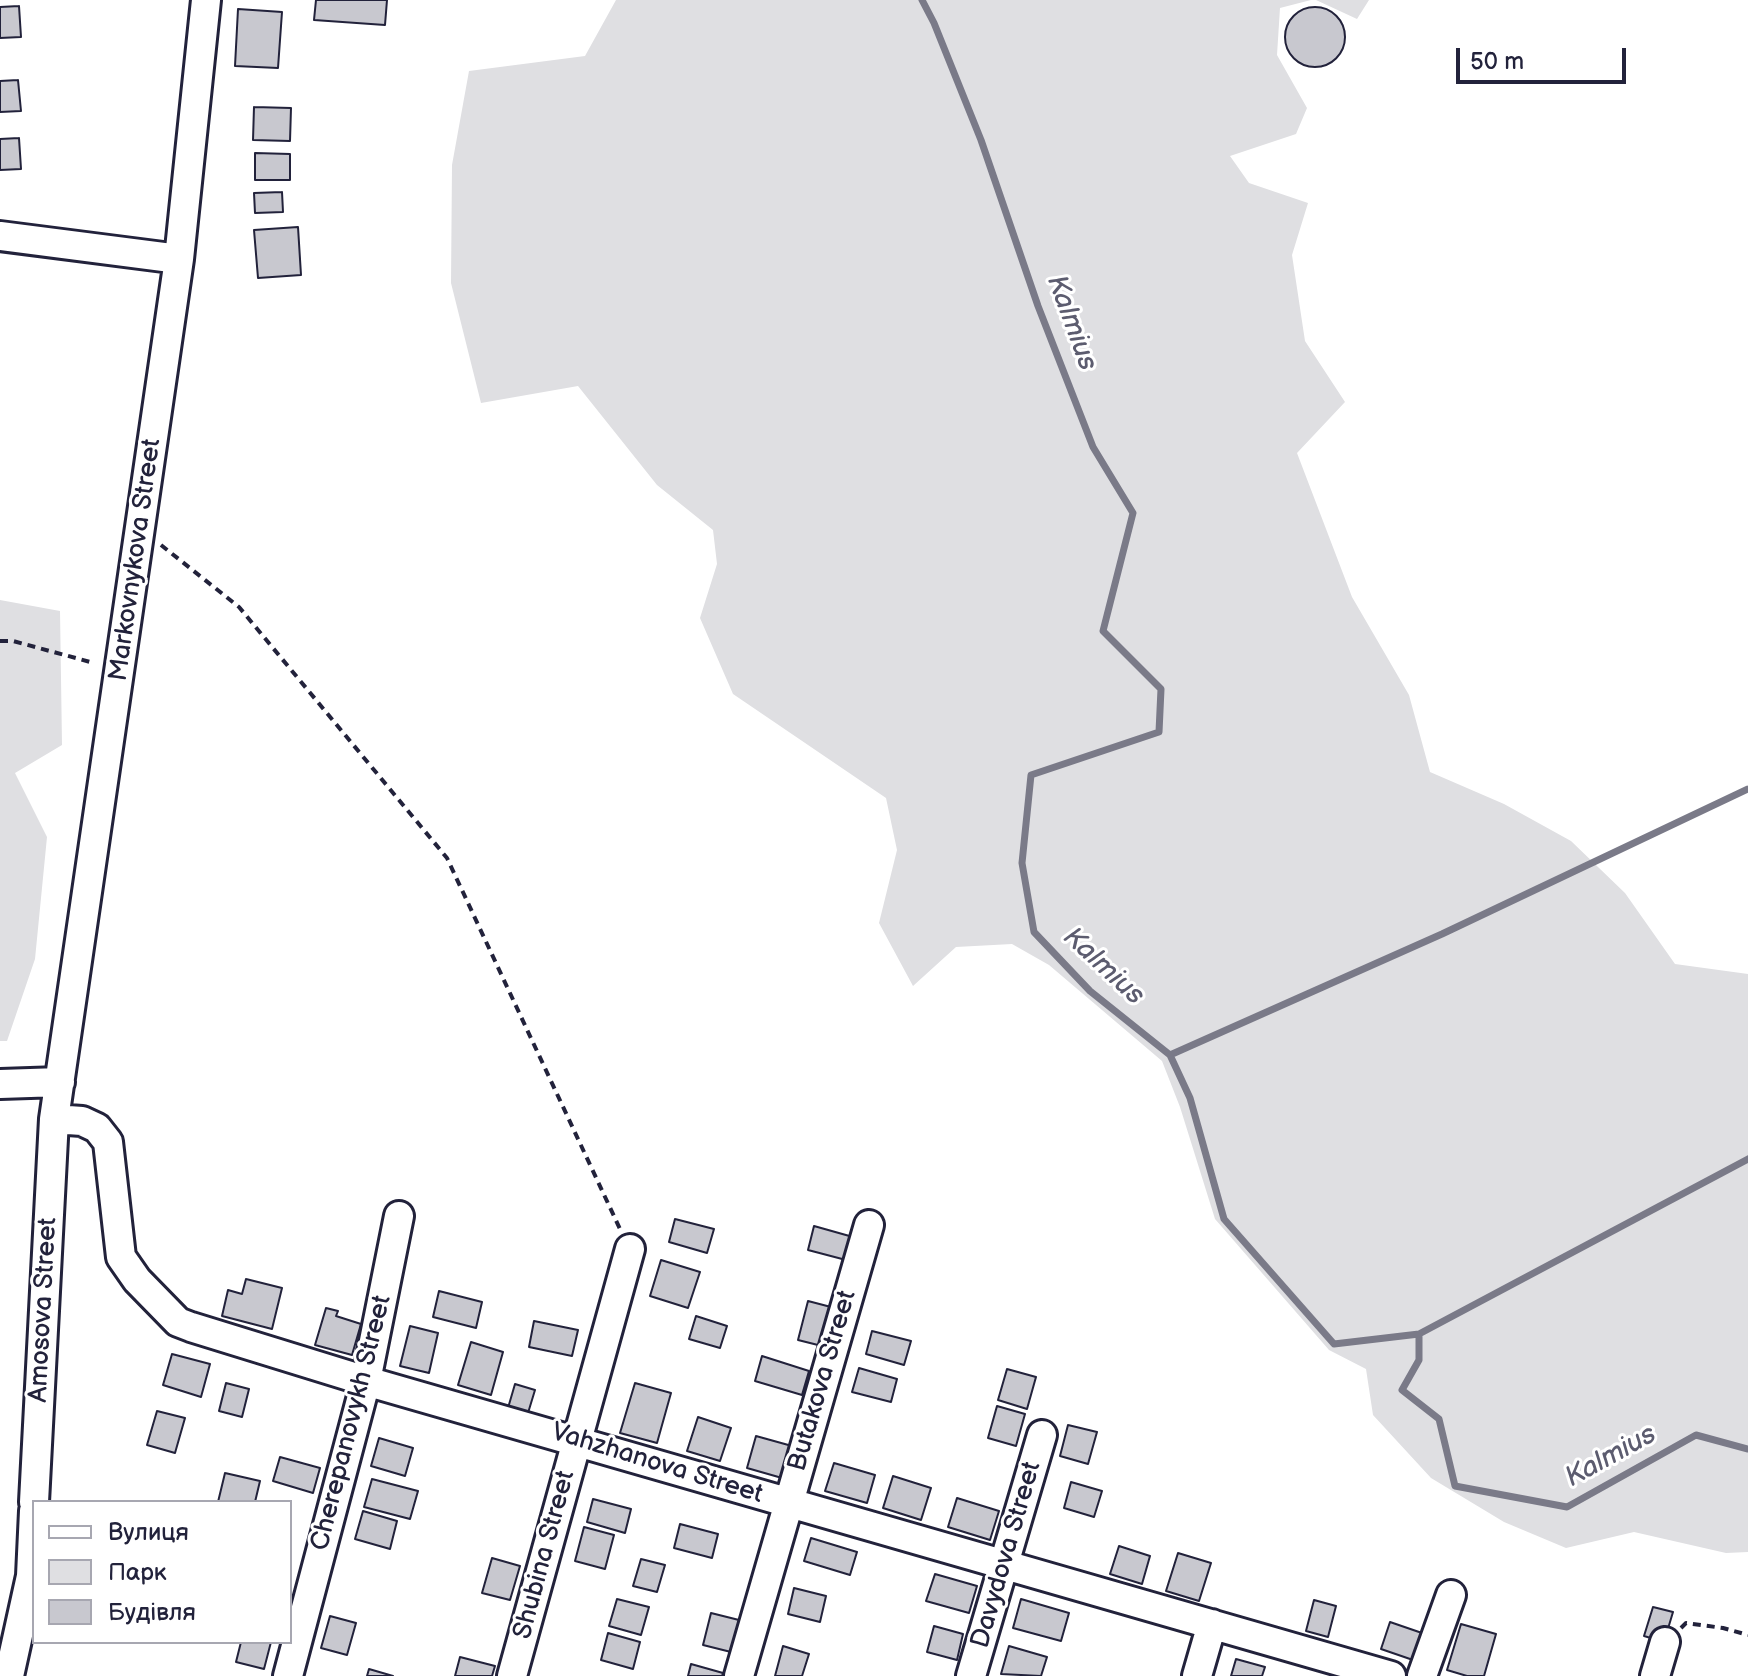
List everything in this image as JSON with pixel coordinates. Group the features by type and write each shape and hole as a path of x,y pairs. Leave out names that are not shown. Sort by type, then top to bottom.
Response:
{"street":[{"name":"Markovnykova Street","path":"54,1119 179,259 206,0"},
{"path":"0,236 179,259"},
{"path":"0,1084 60,1082"},
{"name":"Vahzhanova Street","path":"54,1119 82,1121 97,1128 108,1142 121,1257 127,1270 178,1322 366,1381 1391,1676"},
{"name":"Amosova Street","path":"34,1500 54,1119"},
{"name":"Cherepanovykh Street","path":"288,1676 366,1381 399,1216"},
{"name":"Butakova Street","path":"739,1676 869,1225"},
{"name":"Shubina Street","path":"512,1676 630,1249"},
{"name":"Davydova Street","path":"971,1676 1042,1435"},
{"path":"9,1676 31,1576 32,1554"},
{"path":"1422,1676 1451,1595"},
{"path":"1197,1676 1212,1624"},
{"path":"1655,1676 1665,1642"}],"path":[{"path":"140,529 239,607 447,858 630,1249"},
{"path":"0,641 13,641 63,653 120,671"},
{"path":"1665,1642 1686,1623 1748,1635"}],"green space":[{"path":"616,0 1311,0 1280,8 1277,55 1307,108 1296,134 1230,156 1249,183 1308,203 1292,255 1305,341 1345,402 1297,453 1352,597 1409,695 1430,772 1504,804 1571,841 1625,893 1675,964 1748,974 1748,1552 1726,1553 1634,1532 1566,1548 1504,1522 1431,1478 1373,1415 1366,1369 1329,1350 1215,1219 1180,1107 1162,1061 1049,965 1012,944 956,947 913,986 879,923 897,850 886,798 733,694 700,618 717,564 713,530 657,485 578,386 481,403 451,283 452,165 469,71 585,56"},
{"path":"1316,0 1369,0 1357,19"},
{"path":"0,600 60,611 62,745 15,773 47,837 35,959 7,1041 0,1041"}],"building":[{"path":"316,0 387,0 385,25 314,20"},
{"path":"19,6 21,37 0,38 0,7"},
{"path":"1315,7 1326,9 1336,16 1343,26 1343,48 1336,58 1326,65 1315,67 1304,65 1294,58 1287,48 1285,37 1287,26 1294,16 1304,9"},
{"path":"238,9 282,12 278,68 235,66"},
{"path":"18,80 21,111 0,112 0,81"},
{"path":"254,107 291,108 290,141 253,140"},
{"path":"19,138 21,169 0,170 0,139"},
{"path":"255,153 290,154 290,180 255,180"},
{"path":"282,192 283,212 255,213 254,193"},
{"path":"298,227 301,275 258,278 254,230"},
{"path":"675,1219 714,1229 707,1253 669,1242"},
{"path":"814,1226 853,1237 846,1260 808,1250"},
{"path":"661,1260 700,1272 688,1308 650,1296"},
{"path":"246,1279 282,1288 272,1329 222,1316 228,1290 242,1294"},
{"path":"439,1291 482,1302 476,1328 433,1317"},
{"path":"808,1301 831,1307 822,1346 798,1340"},
{"path":"326,1308 338,1311 336,1316 361,1324 352,1355 315,1345"},
{"path":"696,1316 727,1326 720,1348 689,1339"},
{"path":"534,1321 578,1330 572,1356 529,1347"},
{"path":"410,1326 438,1333 429,1373 400,1366"},
{"path":"872,1331 911,1341 904,1365 866,1354"},
{"path":"471,1342 503,1352 491,1395 458,1385"},
{"path":"172,1354 210,1364 201,1397 163,1385"},
{"path":"762,1356 809,1371 802,1395 755,1381"},
{"path":"859,1368 897,1379 891,1402 852,1392"},
{"path":"1007,1369 1036,1377 1027,1409 998,1400"},
{"path":"226,1383 249,1389 242,1417 219,1411"},
{"path":"635,1383 671,1393 657,1443 620,1433"},
{"path":"515,1384 535,1390 528,1413 508,1408"},
{"path":"997,1406 1025,1414 1016,1446 988,1438"},
{"path":"157,1411 185,1418 175,1453 147,1445"},
{"path":"698,1417 731,1428 720,1461 687,1451"},
{"path":"1068,1425 1097,1432 1088,1464 1060,1456"},
{"path":"756,1436 792,1446 782,1478 747,1468"},
{"path":"379,1438 413,1448 405,1476 371,1466"},
{"path":"280,1457 320,1468 313,1493 273,1481"},
{"path":"834,1463 875,1475 867,1503 825,1491"},
{"path":"225,1473 260,1481 255,1500 218,1500"},
{"path":"893,1476 931,1488 921,1520 883,1508"},
{"path":"372,1479 418,1491 410,1519 364,1507"},
{"path":"1071,1482 1102,1491 1094,1517 1064,1508"},
{"path":"957,1498 999,1511 990,1540 948,1527"},
{"path":"593,1499 631,1509 625,1533 587,1522"},
{"path":"363,1511 397,1521 390,1549 355,1539"},
{"path":"680,1524 718,1534 712,1558 674,1548"},
{"path":"584,1527 614,1535 605,1569 575,1561"},
{"path":"811,1538 857,1552 850,1575 804,1561"},
{"path":"1119,1546 1150,1556 1142,1584 1110,1574"},
{"path":"1178,1553 1211,1563 1199,1601 1166,1591"},
{"path":"492,1558 520,1566 510,1600 482,1593"},
{"path":"641,1559 665,1565 657,1592 633,1586"},
{"path":"935,1574 977,1586 969,1613 926,1601"},
{"path":"794,1588 826,1596 820,1622 788,1614"},
{"path":"617,1599 649,1607 641,1635 609,1626"},
{"path":"1021,1599 1069,1613 1061,1641 1013,1628"},
{"path":"1314,1600 1336,1606 1328,1637 1306,1631"},
{"path":"1653,1607 1673,1612 1664,1642 1644,1636"},
{"path":"711,1613 739,1620 731,1652 703,1645"},
{"path":"330,1616 356,1623 347,1655 321,1648"},
{"path":"1390,1622 1422,1633 1413,1660 1381,1649"},
{"path":"1461,1624 1496,1634 1484,1676 1467,1676 1447,1670"},
{"path":"934,1626 963,1634 957,1660 927,1652"},
{"path":"608,1633 640,1642 633,1669 601,1660"},
{"path":"240,1644 270,1644 264,1669 236,1662"},
{"path":"783,1646 809,1654 802,1676 775,1676"},
{"path":"1009,1646 1047,1657 1041,1676 1001,1674"},
{"path":"460,1657 495,1666 492,1676 455,1676"},
{"path":"1236,1659 1265,1667 1262,1676 1231,1676"},
{"path":"691,1664 723,1673 722,1676 688,1676"},
{"path":"369,1669 393,1676 367,1676"}],"waterway":[{"name":"Kalmius","path":"922,0 981,140 1038,306 1093,447 1133,513 1103,631 1161,689 1159,732 1031,775 1022,863 1034,932 1090,991 1170,1055 1190,1098 1224,1219 1334,1344 1419,1334 1419,1360 1402,1390 1439,1419 1455,1486 1567,1507 1696,1435 1748,1449"},
{"path":"1170,1055 1442,934 1748,789"},
{"path":"1419,1334 1748,1159"}]}
